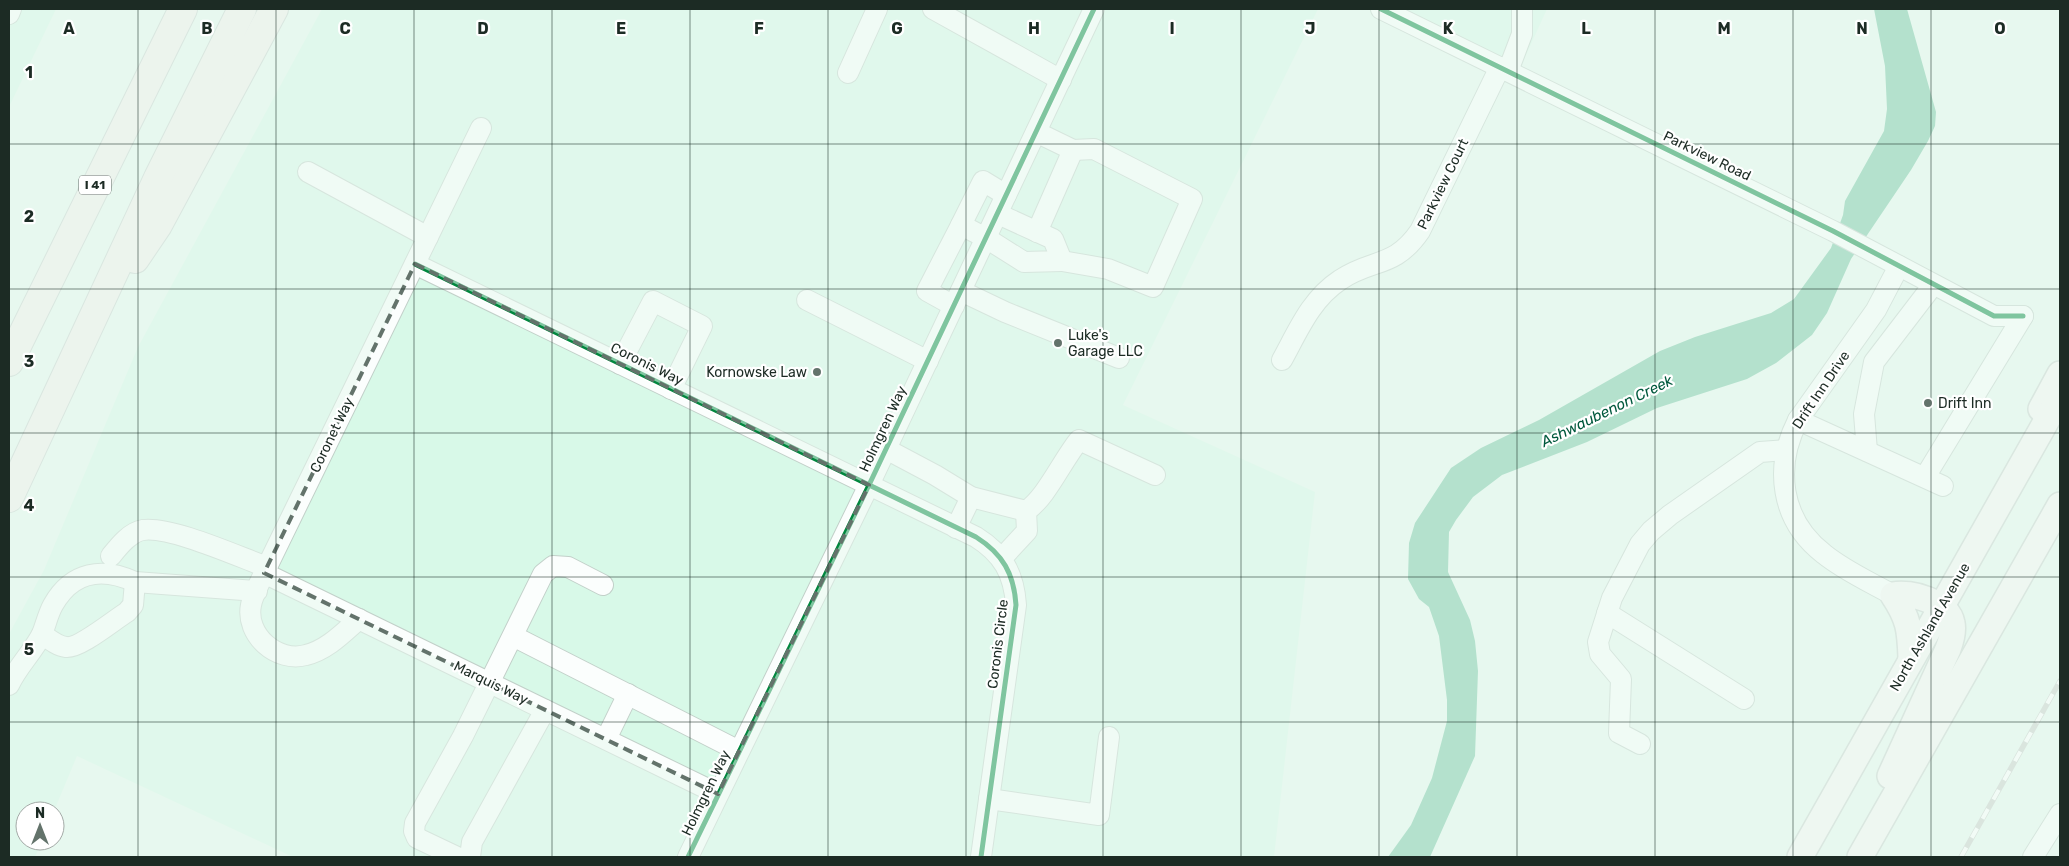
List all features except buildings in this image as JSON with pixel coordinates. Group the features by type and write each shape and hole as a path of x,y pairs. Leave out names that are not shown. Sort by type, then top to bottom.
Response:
{"highway":[{"path":"88,201 146,40 161,9"},
{"name":"I 41","path":"9,362 183,9"},
{"path":"9,498 158,178 242,9"},
{"path":"87,331 158,225 274,9"}],"main road":[{"path":"1903,595 1935,588 1947,575 2060,374"},
{"name":"North Ashland Avenue","path":"1800,857 2060,397"},
{"path":"1863,853 2060,505"},
{"path":"1942,714 1956,714 2060,531"},
{"path":"1863,853 1887,784 1948,649 1953,632 1952,621 1942,608 1903,595"},
{"path":"1903,595 1909,625 1912,658"}],"street":[{"path":"9,14 11,9"},
{"path":"848,73 878,9"},
{"path":"933,9 1061,80"},
{"name":"Holmgren Way","path":"688,857 869,485 1094,9"},
{"name":"Parkview Road","path":"1381,9 1862,245 1933,285 1994,316 2023,316 1934,481 1867,451"},
{"name":"Parkview Court","path":"1282,360 1311,308 1325,291 1341,279 1389,260 1404,250 1420,231 1522,34 1522,9"},
{"name":"Coronet Way","path":"359,619 328,646 307,655 291,658 271,650 256,634 251,622 251,605 266,570 481,128"},
{"path":"961,225 1024,262 1062,261 1108,269 1153,287 1192,199 1094,149 1073,150 1036,132"},
{"path":"1037,232 1073,150"},
{"path":"308,172 428,237"},
{"path":"1006,195 983,181 927,291 1005,312 1119,358"},
{"path":"998,214 1053,240 1062,261"},
{"name":"Coronis Way","path":"415,264 869,485"},
{"name":"Drift Inn Drive","path":"1899,266 1876,310 1798,420 1786,450 1783,482 1798,527 1809,541 1823,554 1903,595"},
{"path":"1798,420 1867,451 1864,414 1874,362 1933,285"},
{"path":"807,300 928,361"},
{"path":"620,364 654,301 702,326 671,388"},
{"path":"886,449 971,497 1026,511 1035,505 1062,462 1079,440 1155,475"},
{"path":"1640,744 1619,733 1621,679 1600,654 1598,642 1607,613 1631,558 1651,531 1692,498 1760,452 1786,450"},
{"name":"Coronis Circle","path":"869,485 990,546 1002,558 1010,572 1015,588 1016,605 981,857"},
{"path":"956,528 971,497"},
{"path":"1002,558 1027,531 1026,511"},
{"name":"Marquis Way","path":"111,556 124,540 142,530 164,530 266,570 359,619 718,794"},
{"path":"457,857 417,838 414,831 415,824 463,736 543,574 553,566 568,567 603,585"},
{"path":"9,685 42,634 54,603 64,590 77,580 91,574 106,573 120,575 135,582 257,591"},
{"path":"42,634 59,646 69,648 78,644 127,612 133,605 135,582"},
{"path":"1607,613 1744,699"},
{"path":"512,636 740,751"},
{"path":"606,739 628,694"},
{"path":"470,857 472,842 545,710"},
{"path":"989,799 1099,815 1109,737"},
{"path":"2033,857 2060,814"}],"highlighted area":[{"path":"415,264 869,485 718,794 264,573"}],"shaded area":[{"path":"9,9 56,9 9,107"},
{"path":"322,9 1318,9 1123,405 1315,492 1274,857 293,857 77,756 58,801 15,801 15,851 38,851 35,857 9,857 9,634 44,570 138,347"},
{"path":"1381,9 1547,9 1517,75"}],"water":[{"name":"Ashwaubenon Creek","path":"1874,9 1907,9 1936,112 1935,126 1928,141 1911,170 1851,259 1827,313 1812,335 1776,363 1747,379 1657,408 1587,442 1502,475 1473,497 1449,532 1448,572 1470,620 1475,641 1478,671 1475,756 1430,857 1388,857 1411,825 1432,778 1447,721 1447,700 1439,636 1429,607 1419,599 1408,579 1409,543 1415,523 1451,468 1481,448 1539,420 1660,351 1695,337 1771,313 1794,299 1831,248 1843,215 1845,201 1884,131 1887,109 1885,66"}],"railway":[{"path":"1961,857 2060,681"}],"cycle path":[{"path":"688,857 869,485 1094,9"},
{"path":"1381,9 1833,231 1994,316 2023,316"},
{"path":"415,264 976,537 993,550 1010,574 1016,605 981,857"}],"place":[{"name":"Luke's Garage LLC","path":"1058,343"},
{"name":"Kornowske Law","path":"817,372"},
{"name":"Drift Inn","path":"1928,403"}]}
